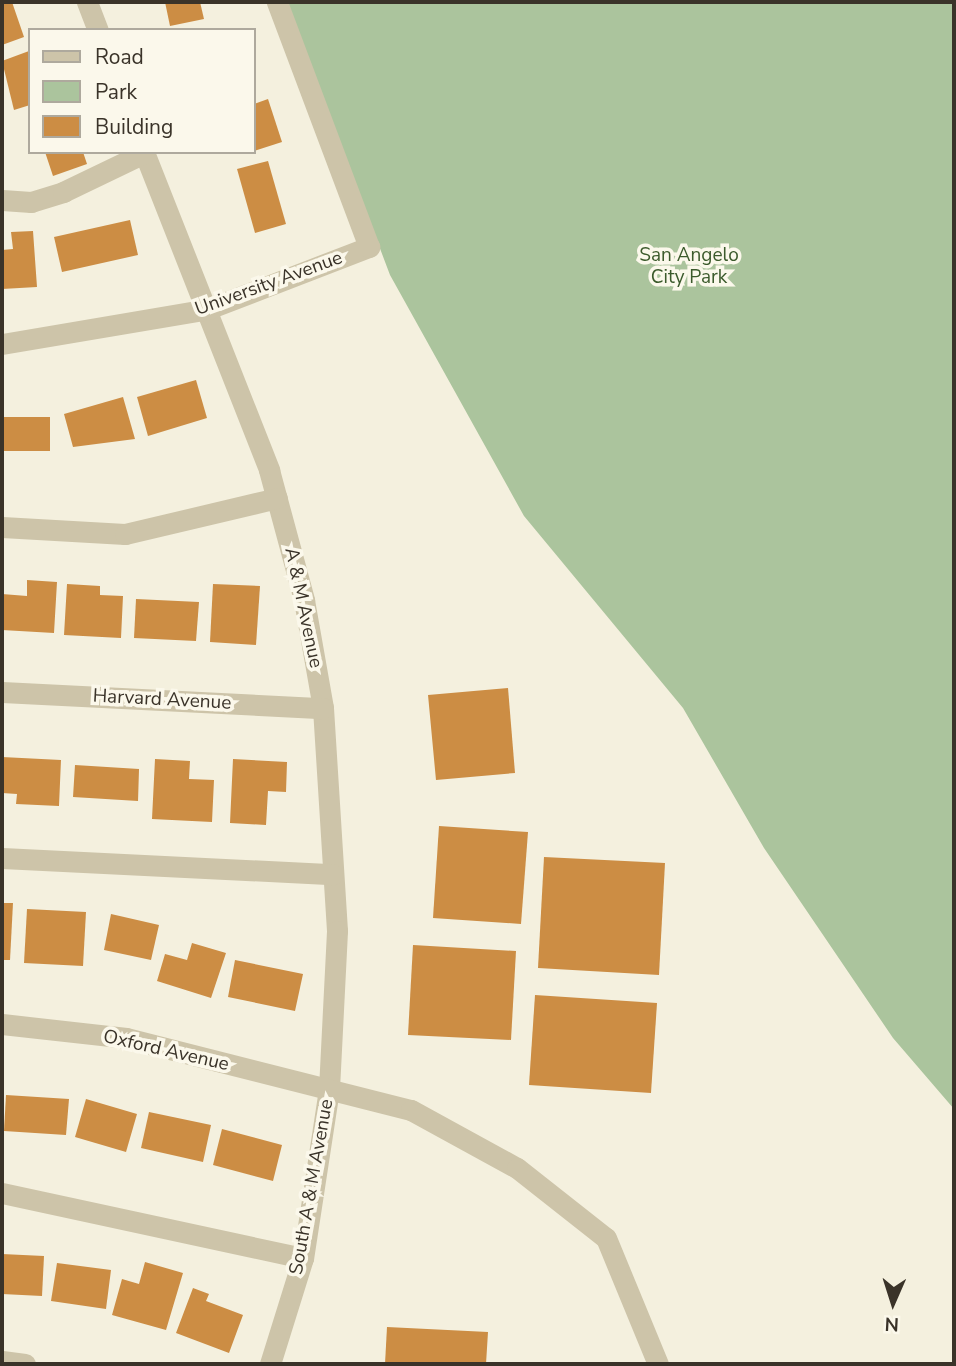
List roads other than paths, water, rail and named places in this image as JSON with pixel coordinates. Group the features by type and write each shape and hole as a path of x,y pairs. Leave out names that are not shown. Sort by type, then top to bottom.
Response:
{"street":[{"path":"87,2 97,28"},
{"name":"University Avenue","path":"2,344 208,309 369,247 277,2"},
{"path":"2,200 32,202 63,192 142,154"},
{"name":"A & M Avenue","path":"144,154 208,309 276,498 304,600 323,708 337,931 329,1089"},
{"path":"2,527 125,534 276,498"},
{"name":"Harvard Avenue","path":"2,692 323,708"},
{"path":"2,858 333,874"},
{"name":"Oxford Avenue","path":"2,1024 125,1038 411,1110 517,1168 606,1238 658,1364"},
{"name":"South A & M Avenue","path":"270,1364 303,1258 329,1089"},
{"path":"2,1194 303,1258"},
{"path":"2,1361 25,1364"}],"park label":[{"name":"San Angelo City Park","path":"689,267"}]}
